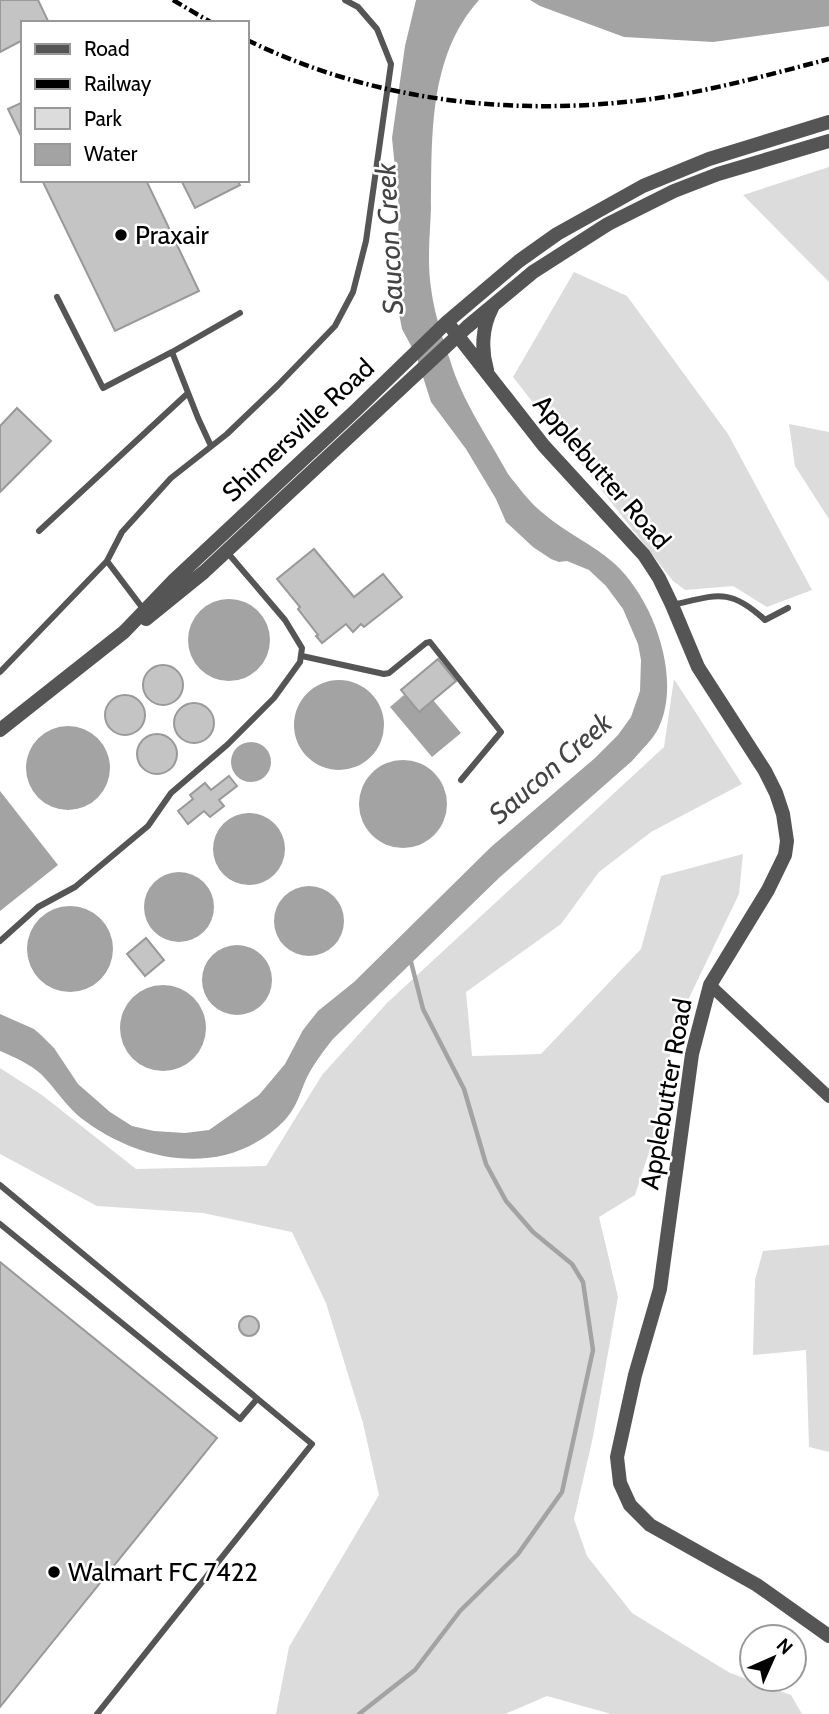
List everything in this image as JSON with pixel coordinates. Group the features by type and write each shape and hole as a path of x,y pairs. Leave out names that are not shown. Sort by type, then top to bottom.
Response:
{"street":[{"name":"Shimersville Road","path":"110,644 447,322 500,276 557,234 643,186 709,159 829,122"},
{"name":"Shimersville Road","path":"0,730 170,601 227,552 463,331 563,252 651,202 718,174 829,141"},
{"path":"490,378 483,347 486,321 494,305"},
{"name":"Applebutter Road","path":"447,322 463,331 473,355 544,446 644,555 659,578 698,667 765,771 776,793 786,825 785,855 768,891 710,985 692,1054 660,1289 635,1375 617,1457 620,1483 630,1505 650,1525 757,1585 829,1636"},
{"path":"710,985 829,1097"}],"lane":[{"path":"0,672 107,561 122,532 171,478 278,385 335,326 353,292 366,242 391,64 377,29 358,7 345,0"},
{"path":"57,297 103,388 240,313"},
{"path":"172,352 211,446"},
{"path":"39,531 188,393"},
{"path":"0,941 38,907 75,887 148,826 172,793 228,745 274,698 302,656 302,648 285,620 258,585 227,552"},
{"path":"107,561 145,611"},
{"path":"672,605 717,595 733,597 746,603 765,620 788,608"},
{"path":"302,656 384,674 430,642 501,732 461,780"},
{"path":"0,1185 312,1444 97,1714"},
{"path":"0,1224 240,1419 257,1399"}],"green space":[{"path":"829,167 829,282 743,195"},
{"path":"574,272 627,296 728,434 812,590 767,607 733,586 685,590 673,581 513,377"},
{"path":"789,424 829,432 829,519 795,466"},
{"path":"674,679 742,784 651,832 599,872 561,924 466,992 472,1056 541,1054 641,949 661,876 743,854 739,894 676,1025 655,1134 635,1195 599,1217 618,1297 593,1437 574,1519 587,1556 632,1613 738,1676 738,1693 785,1693 791,1695 802,1714 611,1714 547,1696 505,1714 276,1714 289,1647 379,1495 363,1423 326,1303 292,1232 203,1213 97,1206 0,1154 0,1068 42,1095 136,1169 266,1166 322,1075 387,1003 664,747"},
{"path":"829,1245 829,1452 809,1447 806,1350 753,1355 755,1280 763,1251"}],"water":[{"path":"416,0 479,0 462,22 450,47 436,99 433,126 430,278 436,315 455,375 468,404 508,474 525,495 552,521 615,564 641,597 660,640 667,685 665,707 656,732 632,761 500,877 333,1039 313,1066 294,1107 284,1121 261,1139 236,1151 210,1158 156,1154 105,1134 81,1118 37,1070 0,1051 0,1014 34,1029 54,1048 78,1084 110,1112 132,1126 185,1133 209,1130 259,1095 285,1064 303,1030 318,1011 354,982 491,847 618,735 631,717 640,691 641,660 638,644 623,609 606,586 589,570 567,561 551,559 533,547 506,522 496,499 466,449 431,402 416,355 402,329 396,298 399,208 392,138 405,46"},
{"path":"530,0 829,0 829,26 713,42 624,37"},
{"path":"221,599 237,599 252,606 263,617 270,632 267,656 258,669 237,681 221,681 206,674 195,663 188,648 188,632 195,617 206,606"},
{"path":"339,680 356,684 371,693 380,708 384,725 380,742 371,757 356,766 339,770 322,766 307,757 298,742 294,725 298,708 307,693 322,684"},
{"path":"404,695 419,712 433,700 461,733 432,757 390,707"},
{"path":"60,726 76,726 92,733 103,744 110,760 107,784 98,798 76,810 60,810 44,803 33,792 26,776 26,760 33,744 44,733"},
{"path":"251,742 265,748 271,762 265,776 251,782 237,776 231,762 237,748"},
{"path":"403,760 428,767 440,779 447,804 440,829 428,841 403,848 378,841 366,829 359,804 366,779 378,767"},
{"path":"0,791 58,865 0,911"},
{"path":"249,813 269,819 279,829 285,849 279,869 269,879 249,885 229,879 219,869 213,849 219,829 229,819"},
{"path":"179,872 198,878 208,888 214,907 208,926 198,936 179,942 160,936 150,926 144,907 150,888 160,878"},
{"path":"309,886 334,896 344,921 334,946 309,956 284,946 274,921 284,896"},
{"path":"70,906 87,909 101,918 110,932 113,949 110,966 101,980 87,989 70,992 53,989 39,980 30,966 27,949 30,932 39,918 53,909"},
{"path":"244,945 257,951 266,960 270,966 270,994 262,1005 251,1013 230,1015 212,1005 204,994 202,973 212,955 223,947"},
{"path":"163,985 187,992 199,1004 206,1028 199,1052 187,1064 163,1071 139,1064 127,1052 120,1028 127,1004 139,992"}],"building":[{"path":"0,0 38,0 48,21 21,21 21,41 0,52"},
{"path":"21,103 21,136 8,109"},
{"name":"Praxair","path":"43,182 147,182 199,291 115,331"},
{"path":"182,182 238,182 240,185 195,208"},
{"path":"17,408 51,441 0,492 0,426"},
{"path":"314,549 354,597 383,574 402,597 364,627 361,624 353,632 346,624 322,643 298,609 300,607 277,579"},
{"path":"438,659 456,681 419,712 401,690"},
{"path":"163,665 171,666 177,671 182,677 182,693 177,699 171,704 163,705 155,704 149,699 144,693 143,685 144,677 149,671 155,666"},
{"path":"125,695 133,696 139,701 144,707 144,723 139,729 133,734 125,735 117,734 111,729 106,723 105,715 106,707 111,701 117,696"},
{"path":"194,703 202,704 208,709 213,715 213,731 208,737 202,742 194,743 186,742 180,737 175,731 174,723 175,715 180,709 186,704"},
{"path":"157,734 165,735 171,740 176,746 176,762 171,768 165,773 157,774 149,773 143,768 138,762 137,754 138,746 143,740 149,735"},
{"path":"229,776 237,786 219,800 224,806 210,817 204,811 188,824 178,811 193,799 190,795 205,783 211,790"},
{"path":"146,938 164,960 145,976 127,954"},
{"name":"Walmart FC 7422","path":"0,1262 217,1438 0,1707"},
{"path":"249,1316 256,1319 259,1326 256,1333 249,1336 242,1333 239,1326 242,1319"}],"waterway":[{"path":"359,1714 415,1670 460,1611 518,1554 562,1492 593,1350 583,1282 572,1264 533,1232 506,1201 486,1164 464,1089 423,1009 410,958"}],"railway":[{"path":"173,0 209,21"},
{"path":"248,40 299,63 353,80 463,102 520,106 576,106 689,93 829,59"}],"place":[{"name":"Praxair","path":"121,235"},
{"name":"Walmart FC 7422","path":"54,1572"}],"water label":[{"name":"Saucon Creek","path":"389,239"},
{"name":"Saucon Creek","path":"550,768"}]}
